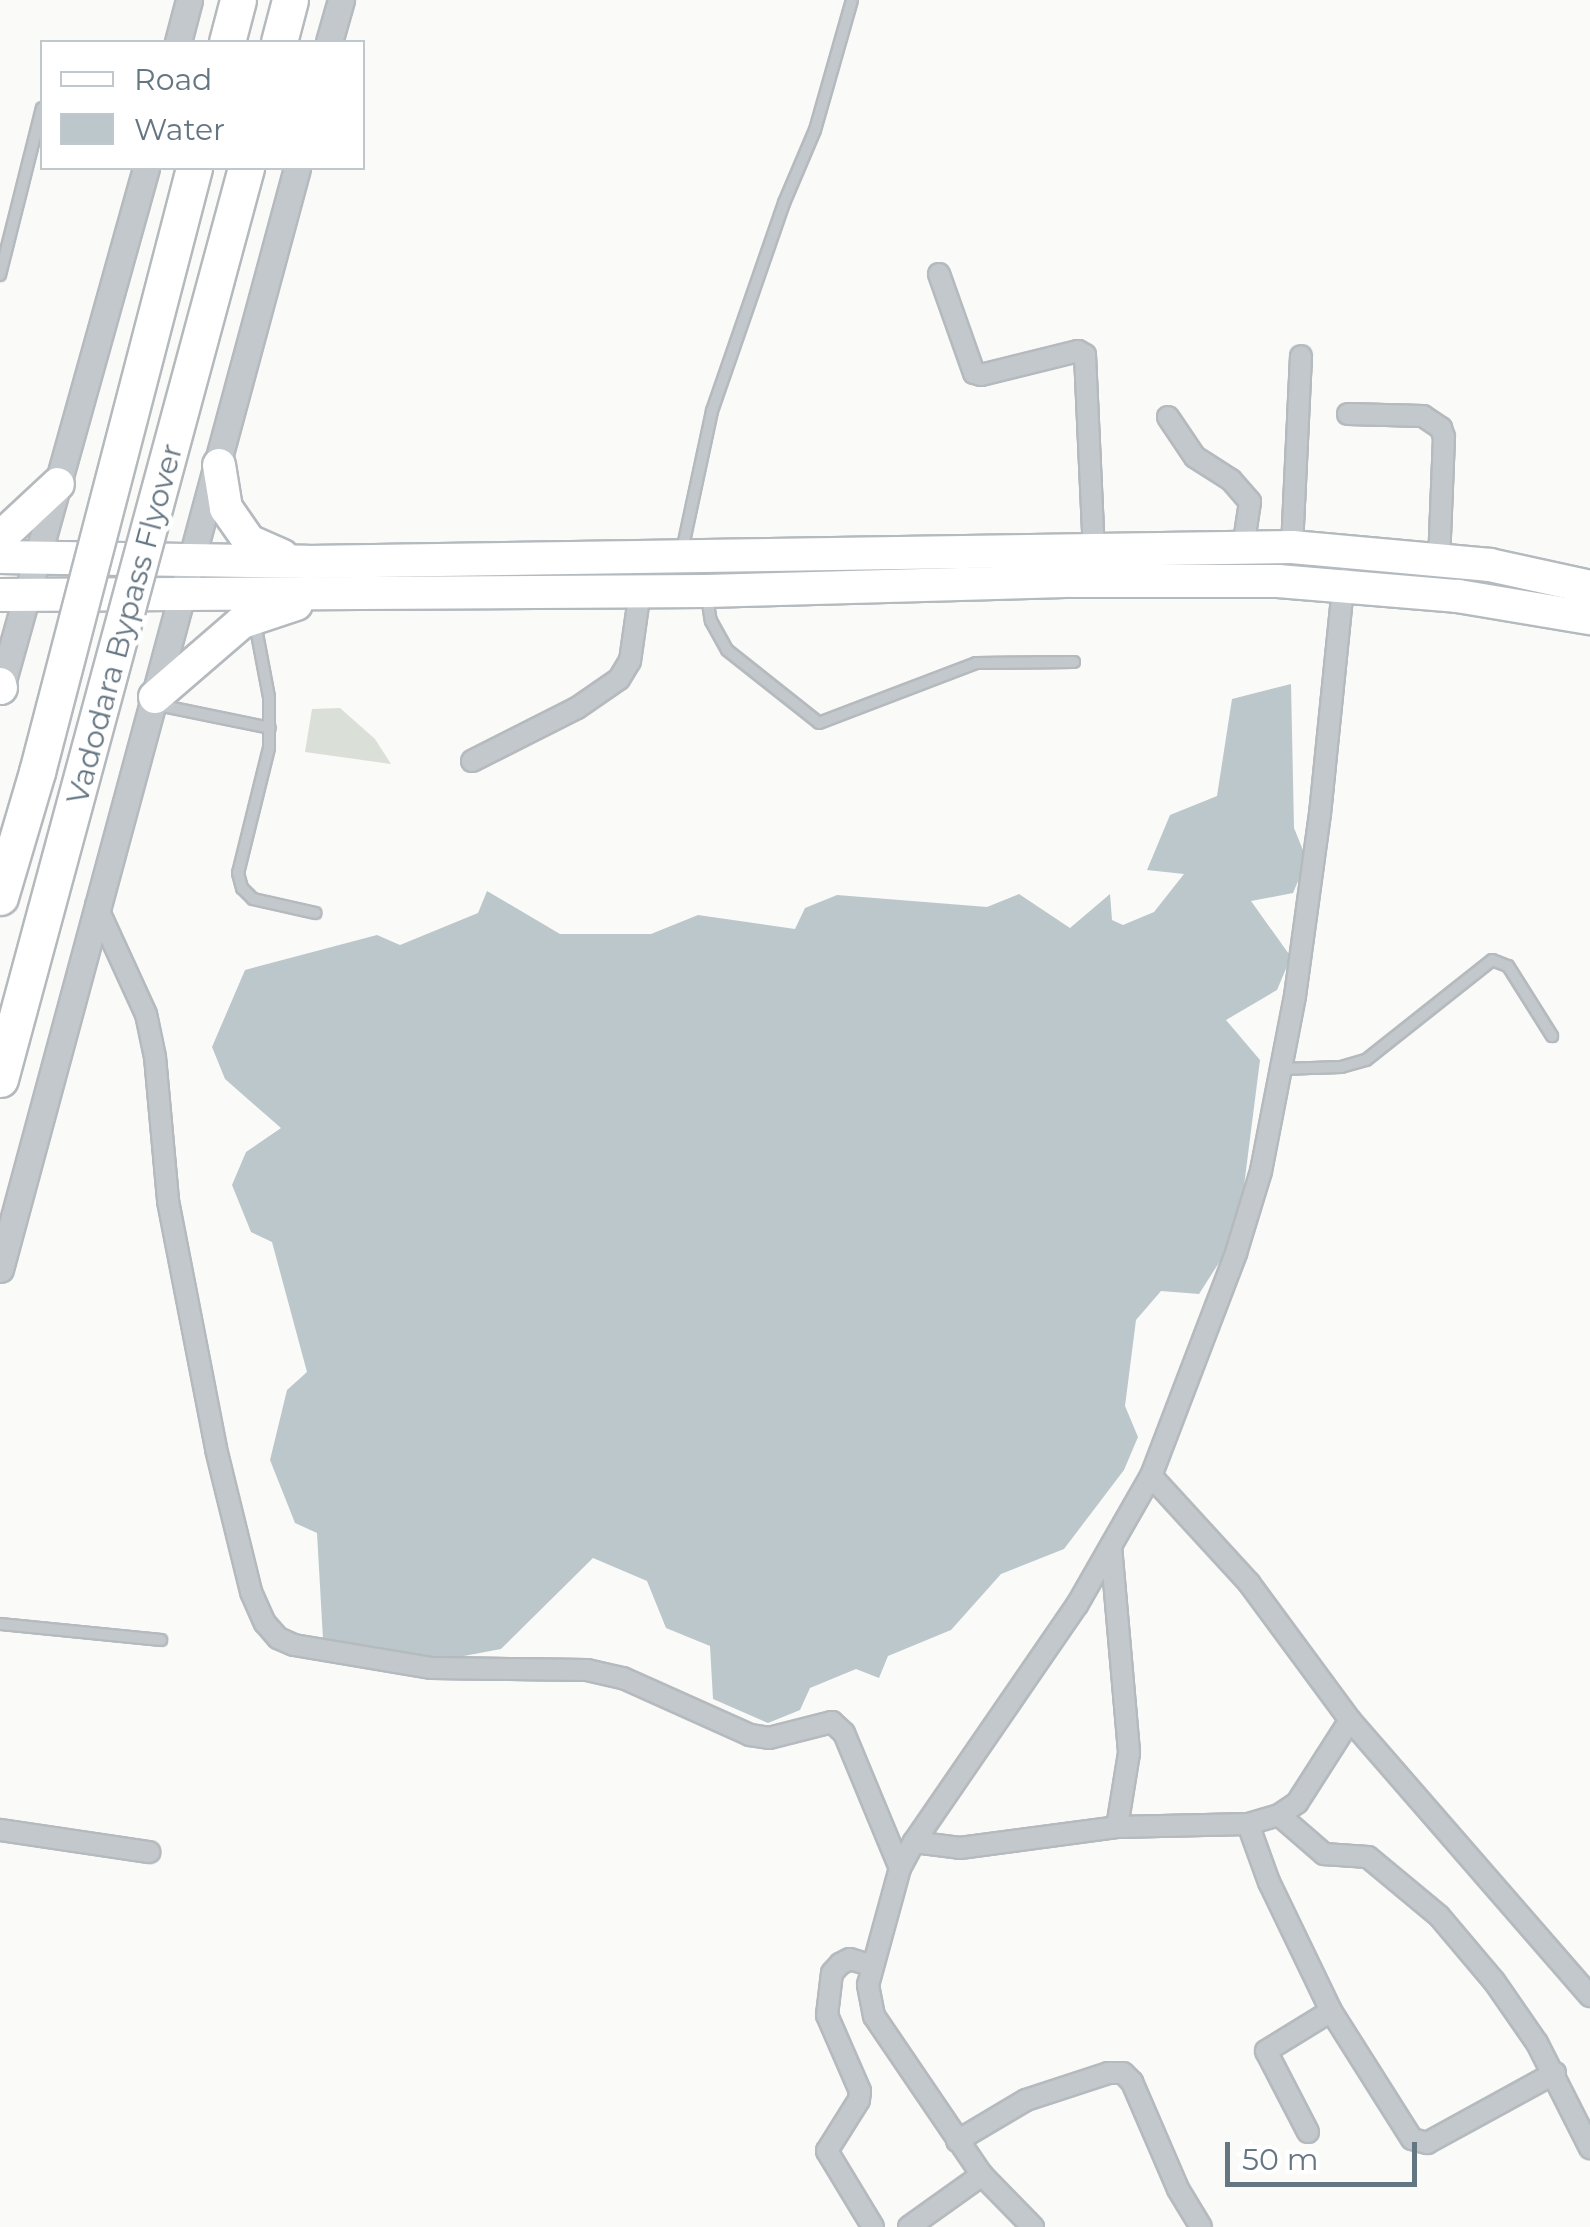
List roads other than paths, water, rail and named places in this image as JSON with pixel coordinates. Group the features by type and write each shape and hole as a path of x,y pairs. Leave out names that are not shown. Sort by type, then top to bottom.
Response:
{"highway":[{"path":"228,40 238,0"},
{"path":"280,40 290,0"},
{"name":"Vadodara Bypass Flyover","path":"0,898 37,772 193,170"},
{"name":"Vadodara Bypass Flyover","path":"0,1079 245,170"}],"main road":[{"path":"220,465 226,508 249,541 266,552 307,562"},
{"path":"0,538 58,484"},
{"path":"0,557 307,562 1292,547 1490,565 1590,587"},
{"path":"14,595 706,591 1074,581 1278,581 1458,596 1590,618"},
{"path":"154,700 217,640 254,617 338,592"}],"street":[{"path":"179,40 189,0"},
{"path":"330,40 340,0"},
{"path":"0,688 14,595 38,559 145,170"},
{"path":"0,1269 96,905 107,882 178,596 220,465 296,170"},
{"path":"939,274 974,373 1078,351 1085,355 1094,550"},
{"path":"1292,547 1302,356"},
{"path":"1348,414 1423,416 1440,428 1444,438 1439,560"},
{"path":"1168,417 1195,456 1231,480 1250,502 1243,548"},
{"path":"1025,2224 957,2141 874,2016 868,1985 900,1868 914,1842 1077,1605 1152,1476 1236,1253 1261,1171 1281,1068 1320,814 1345,552"},
{"path":"472,761 578,708 619,679 630,661 640,590"},
{"path":"96,905 146,1014 156,1056 168,1201 216,1448 251,1592 264,1623 278,1638 294,1645 432,1668 587,1670 622,1678 750,1735 769,1738 832,1722 844,1733 900,1868"},
{"path":"1152,1476 1249,1583 1350,1720 1590,1996"},
{"path":"1110,1546 1128,1753 1117,1827"},
{"path":"914,1842 960,1848 1117,1827 1248,1824 1279,1815 1297,1802 1350,1720"},
{"path":"1279,1815 1324,1854 1368,1857 1439,1916 1494,1981 1554,2073 1590,2148"},
{"path":"1248,1824 1269,1882 1331,2011 1358,2059 1419,2144 1554,2073"},
{"path":"0,1830 149,1852"},
{"path":"873,1966 850,1959 840,1964 832,1973 827,2015 860,2091 827,2151 873,2227"},
{"path":"1308,2132 1266,2051 1331,2011"},
{"path":"957,2141 1026,2100 1108,2073 1123,2074 1132,2082 1178,2189 1201,2227"},
{"path":"909,2227 982,2175"}],"lane":[{"path":"681,557 712,411 784,203 815,130 852,0"},
{"path":"0,275 40,116"},
{"path":"706,591 711,622 727,650 819,723 976,663 1074,662"},
{"path":"254,617 269,697 269,748 238,873 242,888 253,898 314,912"},
{"path":"154,700 270,728"},
{"path":"1281,1068 1341,1067 1366,1060 1492,960 1508,966 1552,1036"},
{"path":"0,1624 161,1640"}],"water":[{"path":"1291,684 1294,828 1307,860 1293,893 1251,901 1291,957 1277,990 1226,1020 1260,1060 1238,1233 1199,1294 1161,1291 1136,1320 1125,1406 1138,1437 1124,1470 1064,1549 1001,1574 951,1630 888,1656 879,1678 856,1669 810,1688 800,1710 768,1723 713,1699 710,1646 666,1628 647,1581 593,1558 501,1649 416,1665 323,1639 317,1533 295,1523 270,1460 287,1390 307,1372 272,1242 251,1232 232,1185 246,1152 281,1128 225,1079 212,1047 245,970 377,935 400,945 478,913 487,891 560,934 651,934 698,915 795,929 805,908 837,895 987,907 1019,894 1070,928 1110,894 1112,920 1123,925 1154,912 1184,874 1147,870 1170,815 1217,796 1232,699"}]}
